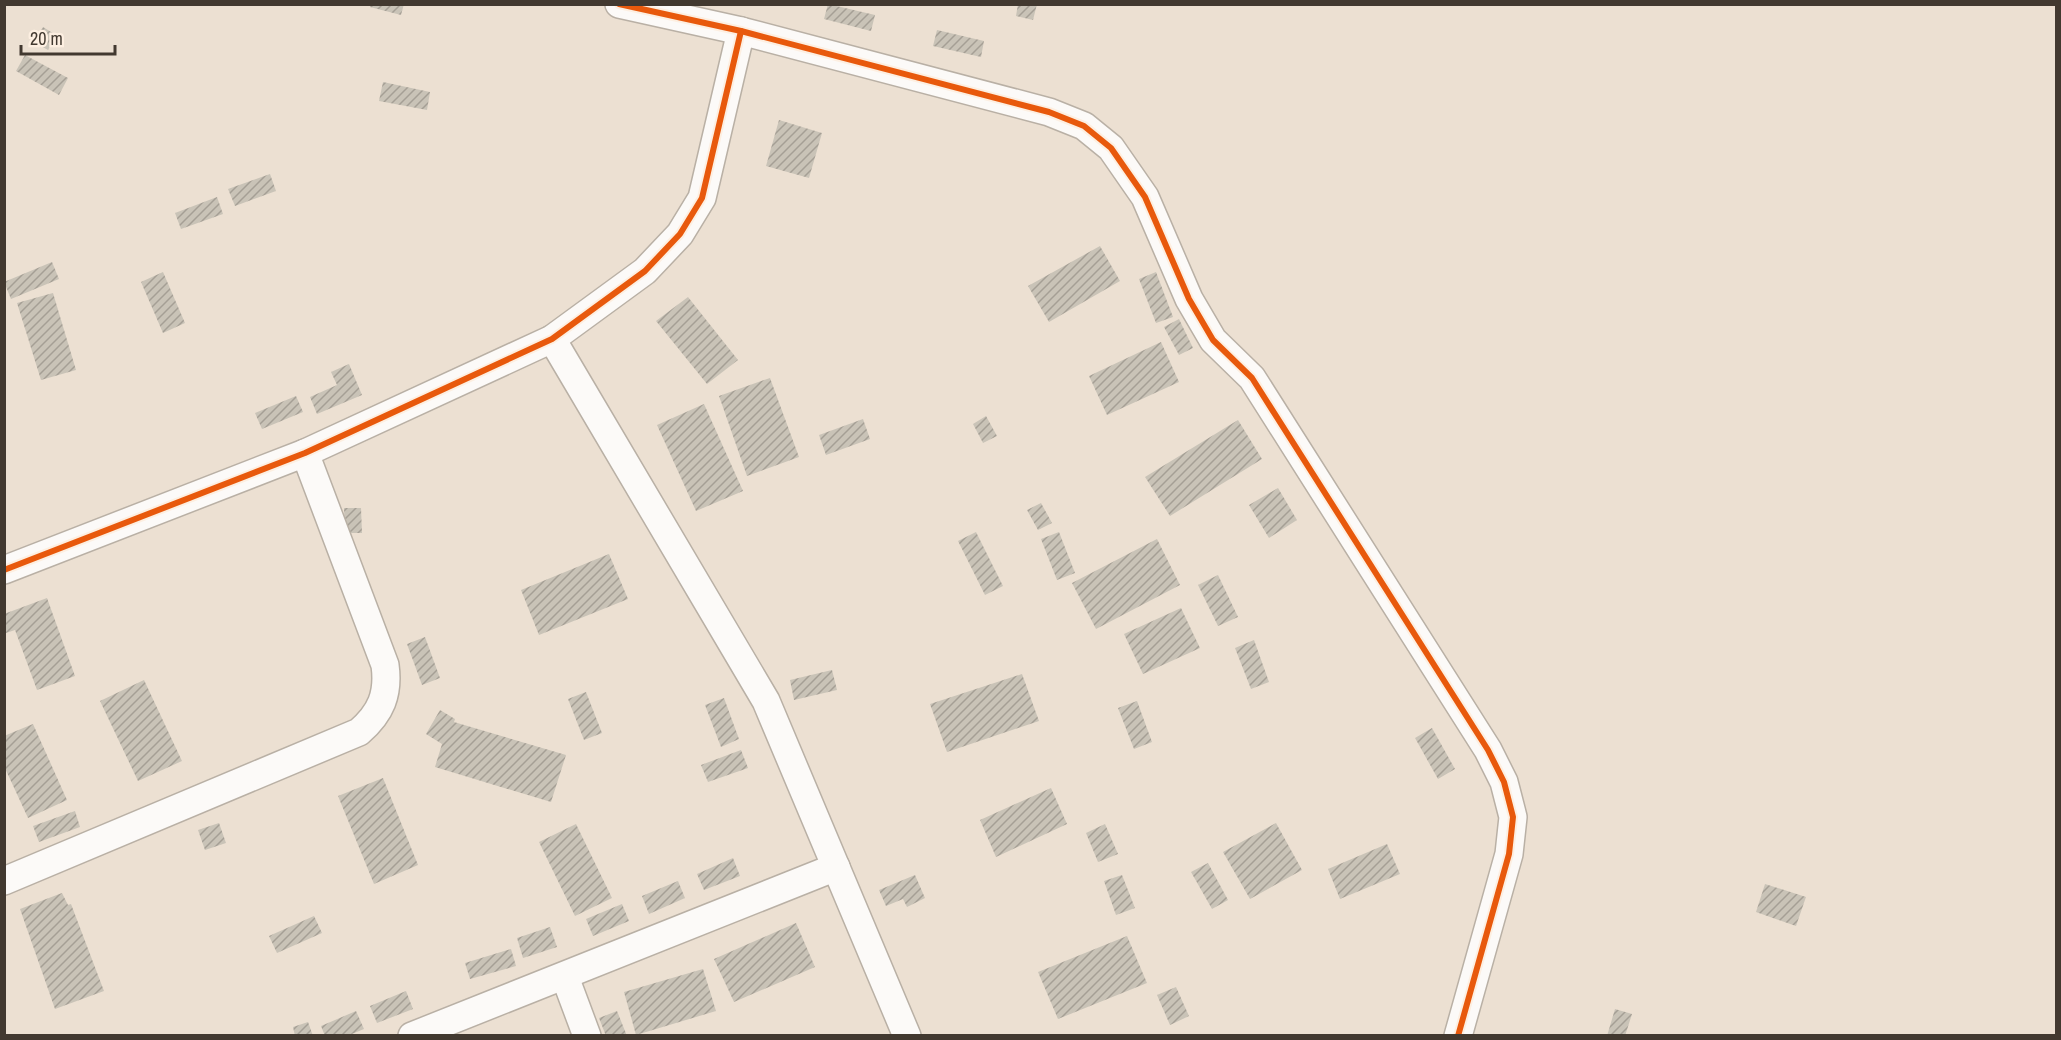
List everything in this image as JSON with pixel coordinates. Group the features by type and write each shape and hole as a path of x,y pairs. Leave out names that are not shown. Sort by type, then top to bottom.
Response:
{"street":[{"path":"619,4 741,32 1048,112 1084,126 1111,148 1144,197 1189,299 1213,340 1252,378 1488,750 1504,782 1514,818 1509,854 1458,1035"},
{"path":"4,570 305,453 552,339 645,271 680,234 702,198 741,32"},
{"path":"552,339 766,701 907,1035"},
{"path":"4,881 359,732 375,719 384,701 387,680 385,665 305,453"},
{"path":"412,1035 836,867"},
{"path":"565,976 586,1035"}],"building":[{"path":"371,4 404,4 401,15 370,7"},
{"path":"828,4 875,15 871,31 824,19"},
{"path":"1018,4 1037,4 1033,20 1016,16"},
{"path":"43,27 56,35 48,50 34,42"},
{"path":"937,30 984,41 981,57 933,46"},
{"path":"25,55 68,78 59,95 16,71"},
{"path":"383,82 430,92 427,110 379,101"},
{"path":"779,120 822,133 809,178 766,166"},
{"path":"270,174 276,191 235,206 228,189"},
{"path":"217,197 223,214 181,229 175,213"},
{"path":"1100,246 1120,281 1049,322 1028,286"},
{"path":"52,262 59,279 11,299 4,282"},
{"path":"163,272 185,323 163,333 141,282"},
{"path":"1156,272 1173,317 1156,323 1139,279"},
{"path":"53,293 76,370 41,380 17,303"},
{"path":"688,297 738,360 707,384 656,321"},
{"path":"1179,319 1193,348 1179,355 1164,327"},
{"path":"1161,342 1179,382 1107,415 1089,376"},
{"path":"349,364 362,395 317,414 310,397 337,385 331,372"},
{"path":"770,378 799,457 747,476 719,396"},
{"path":"296,396 303,412 262,429 255,413"},
{"path":"704,404 743,491 696,511 657,425"},
{"path":"986,416 997,436 983,443 973,424"},
{"path":"863,419 870,439 826,455 819,435"},
{"path":"1238,420 1262,459 1170,516 1145,477"},
{"path":"1278,488 1297,520 1269,538 1249,505"},
{"path":"1041,503 1052,523 1038,530 1027,510"},
{"path":"344,508 361,508 362,533 345,533"},
{"path":"976,532 1003,586 985,595 958,541"},
{"path":"1059,532 1075,573 1057,580 1041,539"},
{"path":"1157,539 1180,585 1096,629 1072,583"},
{"path":"609,554 628,599 539,635 521,590"},
{"path":"1218,575 1238,617 1218,626 1198,585"},
{"path":"47,598 75,676 37,690 15,630 6,633 4,614"},
{"path":"1181,608 1200,648 1143,674 1124,634"},
{"path":"425,637 440,678 422,685 407,644"},
{"path":"1254,640 1269,682 1251,689 1235,648"},
{"path":"832,670 837,690 794,700 790,680"},
{"path":"1022,674 1039,721 947,752 930,704"},
{"path":"144,680 182,761 138,781 100,701"},
{"path":"586,692 602,733 584,740 568,699"},
{"path":"724,698 739,739 721,747 705,705"},
{"path":"1137,701 1152,742 1134,749 1118,708"},
{"path":"440,710 455,719 454,722 566,755 551,802 435,767 442,744 426,734"},
{"path":"33,724 67,800 28,818 4,766 4,736"},
{"path":"1432,728 1455,769 1438,779 1415,738"},
{"path":"741,750 748,768 708,782 701,765"},
{"path":"383,778 418,865 374,884 338,796"},
{"path":"1051,788 1067,824 996,857 980,820"},
{"path":"75,811 80,827 39,842 33,826"},
{"path":"219,823 226,843 205,850 198,830"},
{"path":"1276,823 1302,870 1250,899 1223,852"},
{"path":"576,824 612,898 575,916 539,842"},
{"path":"1105,824 1118,854 1098,862 1086,833"},
{"path":"1387,844 1400,874 1340,899 1328,869"},
{"path":"733,858 740,876 704,890 697,874"},
{"path":"1208,863 1228,900 1212,909 1191,872"},
{"path":"915,875 925,898 907,907 903,899 886,906 879,890"},
{"path":"1122,875 1135,908 1116,915 1104,881"},
{"path":"678,881 685,898 649,914 642,896"},
{"path":"1765,884 1806,897 1796,926 1756,912"},
{"path":"62,893 68,905 71,904 104,991 55,1009 20,909"},
{"path":"622,904 629,921 593,936 586,919"},
{"path":"314,916 322,933 277,953 269,936"},
{"path":"796,923 815,967 734,1002 714,959"},
{"path":"550,927 557,947 523,958 517,938"},
{"path":"1127,936 1147,983 1058,1019 1038,972"},
{"path":"511,949 516,966 470,979 465,963"},
{"path":"703,969 716,1011 636,1035 624,992"},
{"path":"1176,987 1189,1016 1170,1025 1157,995"},
{"path":"406,991 413,1009 377,1023 370,1006"},
{"path":"1615,1009 1632,1014 1625,1036 1607,1036"},
{"path":"356,1011 364,1029 347,1036 325,1036 321,1026"},
{"path":"617,1011 627,1036 606,1036 599,1018"},
{"path":"308,1022 313,1036 295,1036 293,1027"}],"cycle path":[{"path":"619,4 741,31 1049,112 1084,126 1111,148 1145,197 1189,299 1213,340 1252,378 1488,750 1504,782 1513,817 1509,854 1458,1036"},
{"path":"4,570 305,453 552,339 645,271 680,234 702,198 741,31"}]}
